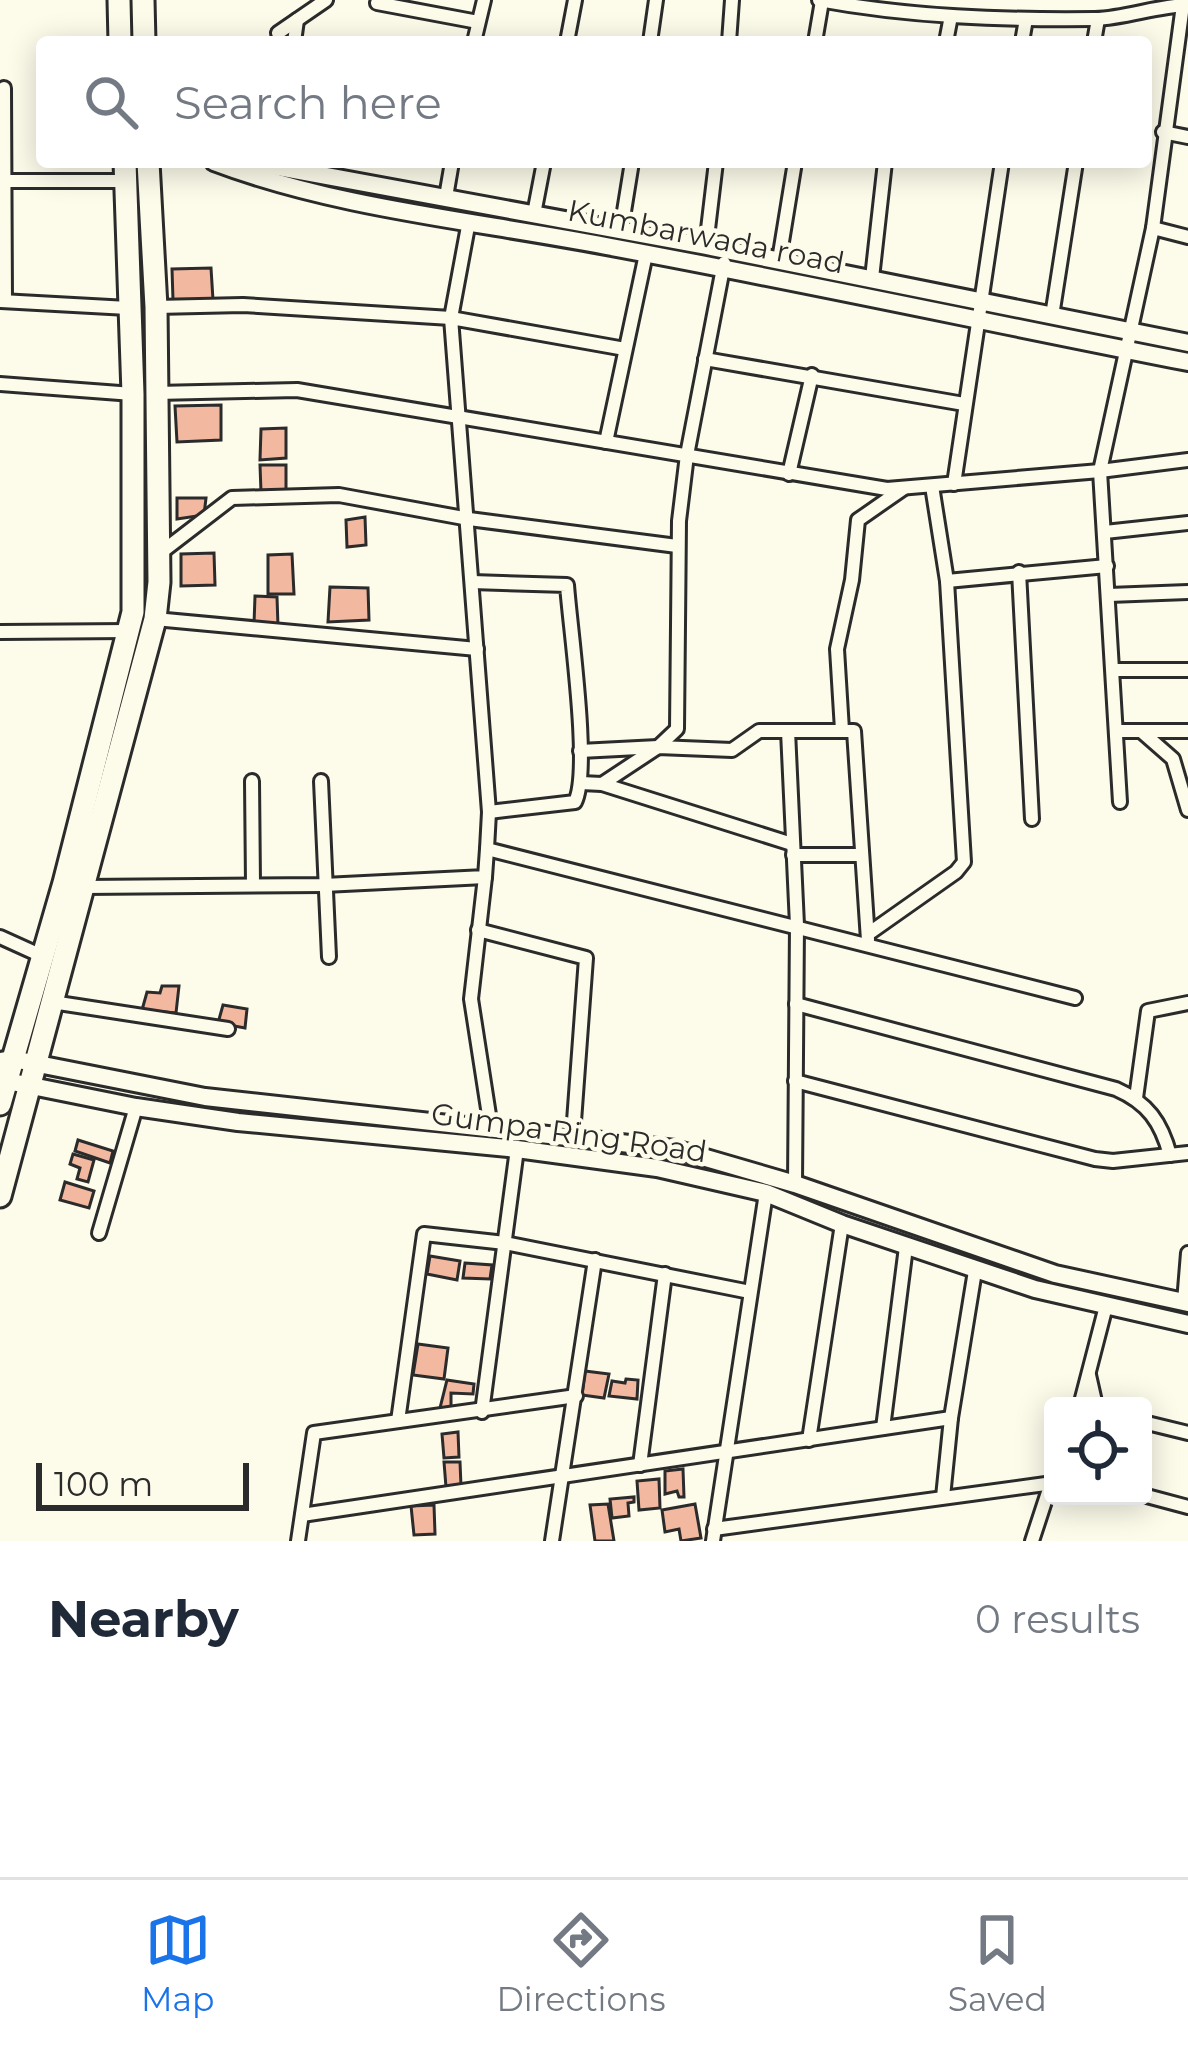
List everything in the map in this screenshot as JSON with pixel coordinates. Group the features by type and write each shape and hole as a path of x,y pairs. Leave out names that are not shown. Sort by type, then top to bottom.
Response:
{"main road":[{"path":"118,0 120,36"},
{"path":"143,0 144,36"},
{"path":"0,1196 14,1071 130,631 144,394 156,307 148,168"},
{"path":"0,1104 52,1002 155,619 158,554 144,394 128,308 125,172"}],"street":[{"path":"278,33 326,0"},
{"path":"475,36 484,0"},
{"path":"568,36 574,0"},
{"path":"651,36 656,0"},
{"path":"729,36 732,0"},
{"path":"816,36 820,0 1006,19 1094,18 1185,5 1153,228 1100,472 1120,802"},
{"path":"1006,19 1009,0"},
{"path":"1092,0 1094,36"},
{"path":"377,3 478,22"},
{"path":"947,36 951,16"},
{"path":"1023,36 1026,19"},
{"path":"295,36 297,20"},
{"path":"4,88 2,301 128,308"},
{"path":"1163,133 1188,137"},
{"name":"Kumbarwada road","path":"229,168 255,178 723,269 979,310 1130,341 1188,343"},
{"name":"Kumbarwada road","path":"298,168 872,278 979,310 1052,316 1188,362"},
{"path":"446,197 451,168"},
{"path":"534,214 543,168"},
{"path":"621,230 631,168"},
{"path":"706,246 715,168"},
{"path":"778,260 794,168"},
{"path":"872,278 884,168"},
{"path":"953,484 1001,168"},
{"path":"1052,316 1075,168"},
{"path":"3,181 125,172"},
{"path":"469,221 452,318 489,812 471,999 491,1127"},
{"path":"1153,228 1188,237"},
{"path":"602,784 658,747 678,727 677,546 687,454 727,250"},
{"path":"606,442 646,254"},
{"path":"156,307 243,305 452,318 625,349"},
{"path":"705,359 964,404"},
{"path":"789,474 812,375"},
{"path":"0,384 144,394 297,390 887,490 1188,460"},
{"path":"868,939 964,862 947,581 932,486"},
{"path":"842,730 836,649 852,580 858,520 905,488"},
{"path":"158,554 228,500 242,496 352,496 470,519 677,546"},
{"path":"1105,532 1188,523"},
{"path":"947,581 1107,566"},
{"path":"1019,572 1032,819"},
{"path":"472,582 567,585 580,751 578,798 569,805 489,812"},
{"path":"1109,595 1188,592"},
{"path":"155,619 477,649"},
{"path":"0,632 130,631"},
{"path":"1113,670 1188,670"},
{"path":"580,751 732,750 759,730 854,730 868,939"},
{"path":"788,730 797,926 795,1184"},
{"path":"1118,731 1188,731"},
{"path":"1141,731 1173,759 1188,811"},
{"path":"252,782 253,884"},
{"path":"321,782 329,957"},
{"path":"581,783 602,784 793,849 861,855"},
{"path":"487,849 797,926 868,939 1075,998"},
{"path":"84,886 484,877"},
{"path":"478,930 586,958 573,1136"},
{"path":"0,937 42,956"},
{"path":"52,1002 228,1028"},
{"path":"1136,1098 1148,1011 1188,1003"},
{"path":"796,1004 1103,1084 1136,1098 1159,1122 1170,1155"},
{"name":"Gumpa Ring Road","path":"14,1071 698,1154 1055,1274 1186,1303"},
{"name":"Gumpa Ring Road","path":"14,1071 136,1108 643,1166 766,1193 975,1271 1188,1324"},
{"path":"795,1082 1095,1159 1188,1153"},
{"path":"99,1233 136,1108"},
{"path":"482,1412 517,1149"},
{"path":"766,1193 714,1535 1044,1484"},
{"path":"809,1440 842,1224"},
{"path":"398,1421 423,1234 505,1243 750,1292"},
{"path":"883,1428 906,1246"},
{"path":"1186,1303 1188,1253"},
{"path":"552,1541 595,1260"},
{"path":"943,1497 950,1418 975,1271"},
{"path":"640,1465 665,1274"},
{"path":"1082,1397 1106,1306"},
{"path":"1088,1374 1094,1397"},
{"path":"298,1541 311,1435 576,1396"},
{"path":"302,1515 950,1418"},
{"path":"1152,1424 1188,1433"},
{"path":"1152,1498 1188,1507"},
{"path":"1032,1541 1044,1505"}],"building":[{"path":"211,268 213,300 173,300 172,269"},
{"path":"221,405 221,440 177,442 175,406"},
{"path":"286,428 286,458 260,460 261,429"},
{"path":"260,465 286,465 286,491 261,492"},
{"path":"177,498 206,498 204,515 177,519"},
{"path":"365,517 366,545 347,547 346,520"},
{"path":"214,553 215,585 181,586 181,554"},
{"path":"292,554 294,594 268,594 268,555"},
{"path":"330,587 368,588 369,620 328,622"},
{"path":"255,596 277,597 278,626 254,624"},
{"path":"162,986 179,986 176,1013 142,1010 147,992 160,993"},
{"path":"223,1005 247,1009 245,1028 218,1023"},
{"path":"78,1140 113,1151 110,1163 75,1151"},
{"path":"73,1154 94,1160 88,1182 77,1179 80,1168 70,1164"},
{"path":"65,1182 94,1191 89,1208 60,1200"},
{"path":"430,1256 460,1261 457,1280 427,1274"},
{"path":"465,1263 492,1265 490,1279 463,1278"},
{"path":"418,1344 448,1348 444,1379 413,1375"},
{"path":"585,1371 609,1374 604,1398 582,1395"},
{"path":"626,1379 638,1380 637,1399 609,1396 612,1381 625,1383"},
{"path":"447,1380 474,1384 473,1394 451,1393 451,1408 440,1408"},
{"path":"458,1432 459,1457 444,1458 442,1434"},
{"path":"444,1462 460,1462 461,1486 446,1487"},
{"path":"683,1469 684,1497 677,1491 665,1494 665,1471"},
{"path":"659,1479 660,1508 639,1510 637,1481"},
{"path":"634,1497 628,1503 629,1516 612,1518 610,1499"},
{"path":"608,1504 614,1541 595,1541 590,1505"},
{"path":"695,1504 701,1538 681,1541 679,1529 665,1532 662,1510"},
{"path":"434,1505 435,1534 414,1535 411,1506"}]}
